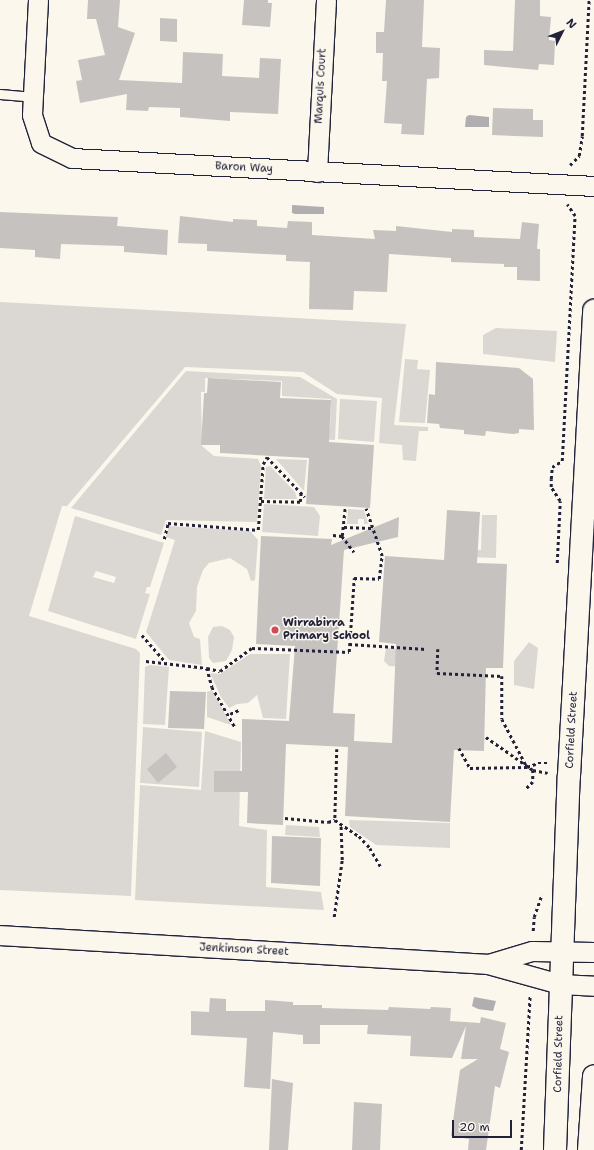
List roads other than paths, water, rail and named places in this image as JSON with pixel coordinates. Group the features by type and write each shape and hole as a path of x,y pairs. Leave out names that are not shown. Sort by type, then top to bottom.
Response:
{"main road":[{"name":"Corfield Street","path":"555,1150 561,950 594,311"},
{"path":"589,1150 594,1076"}],"street":[{"name":"Baron Way","path":"38,0 32,115 41,143 72,158 594,186"},
{"name":"Marquis Court","path":"317,172 326,0"},
{"name":"Jenkinson Street","path":"0,935 488,964 560,984 594,986"},
{"name":"Jenkinson Street","path":"488,964 532,951 561,950 594,952"}],"lane":[{"path":"0,94 33,97"}],"place":[{"name":"Wirrabirra Primary School","path":"275,630"}]}
